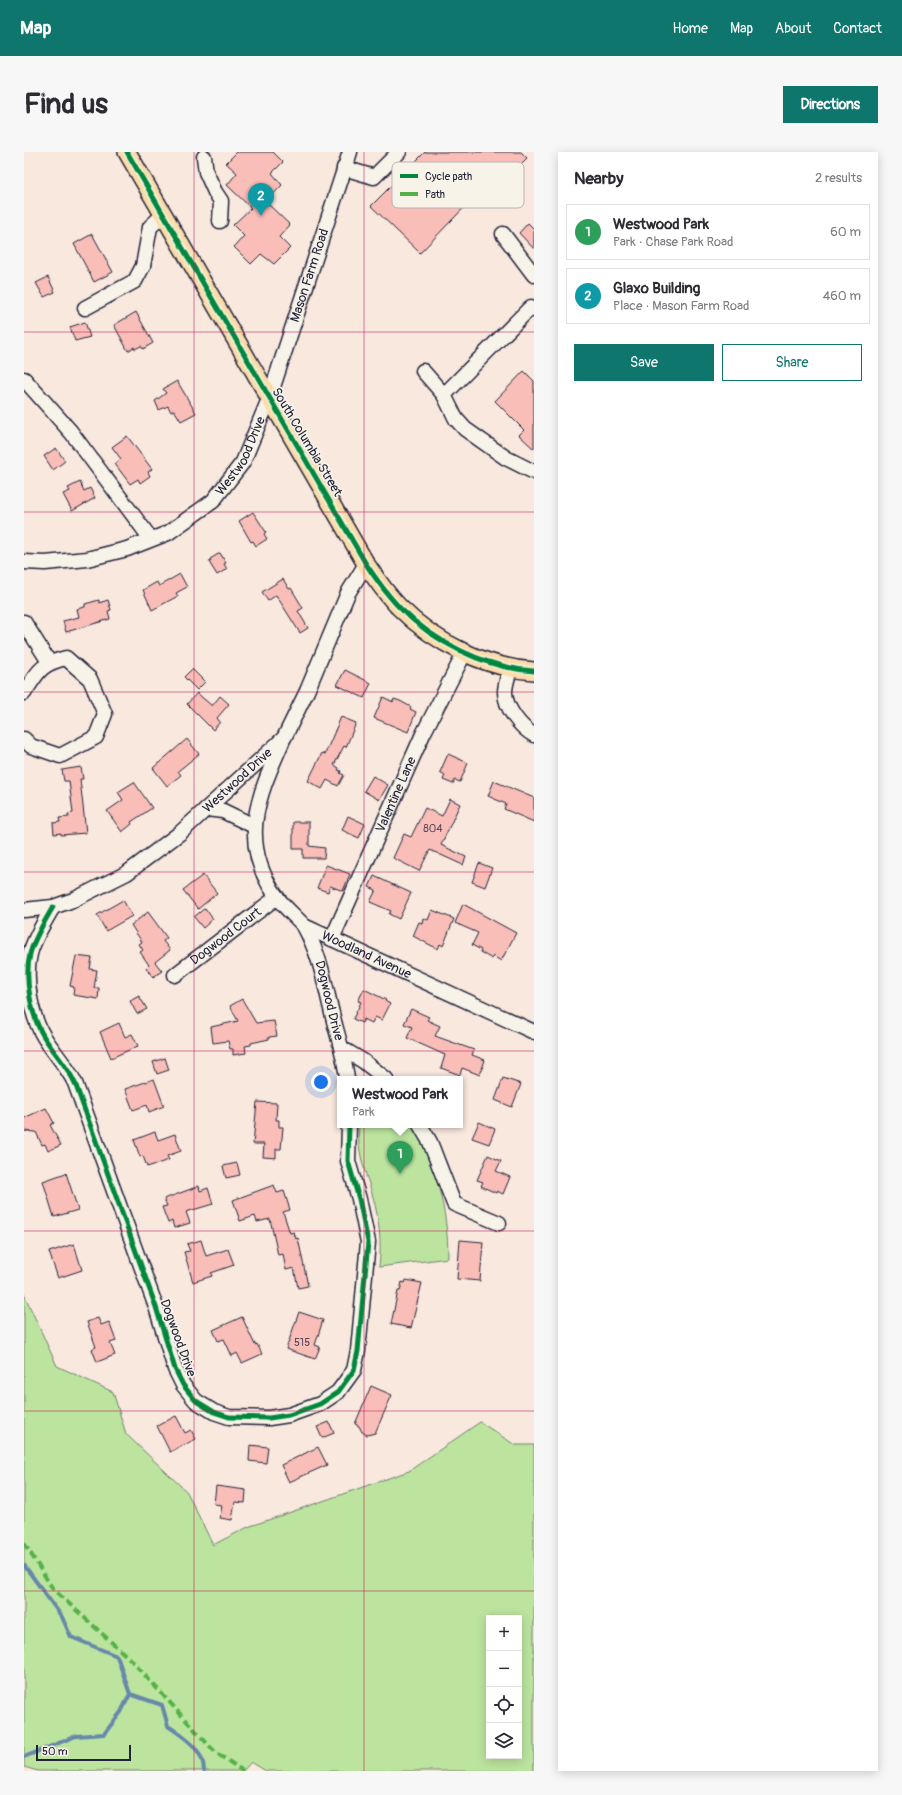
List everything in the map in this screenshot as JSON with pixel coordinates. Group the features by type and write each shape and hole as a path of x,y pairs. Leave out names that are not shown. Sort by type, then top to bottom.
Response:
{"main road":[{"name":"South Columbia Street","path":"127,152 366,564 400,608 437,638 465,652 510,667 534,671"}],"street":[{"name":"Mason Farm Road","path":"269,399 350,152"},
{"path":"344,168 374,177 399,152"},
{"path":"205,154 206,172 214,192 221,201 220,221"},
{"path":"85,308 135,281 143,266 150,227 163,215"},
{"path":"503,234 534,275"},
{"path":"444,395 533,307"},
{"path":"423,371 444,395 456,419 466,429 506,458 534,472"},
{"path":"24,379 71,432 151,539"},
{"name":"Westwood Drive","path":"24,562 45,563 87,559 127,549 168,533 213,502 243,462 269,399"},
{"name":"Westwood Drive","path":"24,910 53,907 73,900 127,873 152,856 284,738 307,691 348,593 366,564"},
{"path":"24,622 49,662"},
{"name":"Valentine Lane","path":"332,939 424,734 465,652"},
{"path":"24,693 38,672 49,662 66,658 90,679 105,714 96,737 60,756 31,746 24,739"},
{"path":"510,667 505,693 510,709 526,731 534,736"},
{"name":"Woodland Avenue","path":"284,738 262,787 254,826 255,842 259,860 265,877 277,897 304,926 534,1032"},
{"path":"206,809 223,811 254,826"},
{"name":"Dogwood Court","path":"175,975 277,897"},
{"name":"Dogwood Drive","path":"53,907 30,954 26,973 29,998 36,1020 44,1037 68,1068 75,1083 156,1308 175,1369 183,1385 196,1401 214,1412 229,1417 269,1418 289,1415 320,1404 338,1392 354,1370 358,1351 368,1242 359,1199 348,1161 349,1128"},
{"name":"Dogwood Drive","path":"304,926 315,946 343,1049 347,1076"},
{"path":"343,1049 363,1061 382,1076"},
{"path":"422,1128 430,1142 454,1204 499,1222"}],"green space":[{"path":"359,1128 414,1128 428,1157 439,1189 446,1223 448,1258 379,1267 380,1241 377,1214 360,1153"},
{"path":"24,1294 57,1366 113,1392 126,1434 187,1492 213,1545 248,1527 409,1471 480,1422 515,1445 534,1445 534,1771 266,1771 251,1762 243,1771 38,1771 24,1767"}],"building":[{"path":"237,152 273,152 283,162 272,173 282,185 266,202 290,225 279,237 290,248 274,264 261,254 251,264 234,247 244,236 233,225 251,208 227,185 237,173 226,163"},
{"path":"425,152 521,152 527,158 523,162 415,162"},
{"path":"392,185 392,208 464,208 420,253 371,206"},
{"path":"528,223 534,229 534,249 519,233"},
{"path":"92,234 113,272 94,282 74,244"},
{"path":"48,277 55,292 44,297 36,283"},
{"path":"136,312 153,343 143,349 141,346 135,349 134,347 128,351 114,325"},
{"path":"85,322 90,337 75,341 70,327"},
{"path":"524,371 534,381 534,449 519,435 524,430 495,401"},
{"path":"177,381 196,413 181,421 174,410 171,412 168,406 159,410 155,401 166,393 163,389"},
{"path":"127,436 152,469 148,472 150,476 140,483 138,479 130,484 115,464 121,459 112,447"},
{"path":"56,448 65,461 53,470 44,456"},
{"path":"80,482 84,491 90,488 95,498 72,511 63,494 70,491 68,488"},
{"path":"253,512 266,532 264,534 267,539 256,546 253,541 251,542 239,521"},
{"path":"220,553 226,563 224,564 227,569 217,575 209,562 211,561 210,559"},
{"path":"180,574 187,587 176,593 178,596 152,610 143,590 157,582 159,586"},
{"path":"283,579 289,589 291,588 303,608 298,611 308,628 300,633 276,595 268,601 262,592"},
{"path":"99,600 99,603 108,600 111,610 108,611 110,619 66,632 63,621 79,617 77,609 85,607 85,604"},
{"path":"192,669 205,682 197,690 184,677"},
{"path":"345,670 371,683 364,698 337,685"},
{"path":"197,693 212,706 220,696 229,704 217,718 220,722 213,730 187,704"},
{"path":"383,697 393,702 394,699 400,701 411,707 410,709 416,712 408,732 374,718"},
{"path":"341,717 356,723 346,747 344,746 334,765 339,768 338,770 341,771 340,773 344,775 338,786 327,780 322,789 308,781 322,753 325,754"},
{"path":"187,739 199,754 178,771 181,775 167,786 153,768"},
{"path":"448,754 468,763 460,782 455,780 453,784 443,780 445,775 440,772"},
{"path":"81,767 83,779 80,779 86,833 61,835 61,833 54,834 53,823 60,822 59,818 69,817 68,814 73,813 69,781 64,781 62,770"},
{"path":"373,776 388,785 379,800 364,791"},
{"path":"494,781 534,798 534,822 504,809 506,804 488,796"},
{"path":"134,782 152,808 131,822 132,824 122,832 107,811 123,800 118,792"},
{"path":"450,799 460,804 441,845 466,857 463,865 430,850 419,871 393,858 404,834 411,837 425,808 442,816"},
{"path":"348,816 365,824 359,838 342,830"},
{"path":"293,822 309,822 309,846 325,848 324,858 303,858 303,849 293,849"},
{"path":"479,863 492,868 485,887 472,882"},
{"path":"326,865 350,874 343,891 330,886 328,892 317,888"},
{"path":"203,875 217,893 198,909 183,890"},
{"path":"374,876 411,893 399,919 389,914 391,911 370,902 376,890 369,887"},
{"path":"123,900 132,916 106,931 97,915"},
{"path":"463,904 516,933 501,961 493,956 492,959 472,945 478,933 455,923"},
{"path":"205,908 213,919 203,928 194,917"},
{"path":"432,910 454,919 443,946 440,944 438,949 413,936 419,922 422,923 423,918 428,920"},
{"path":"148,912 167,938 163,941 170,950 155,962 162,971 153,977 146,968 149,965 140,952 143,950 139,944 142,942 131,925"},
{"path":"76,956 92,958 90,969 97,970 94,988 99,988 98,999 73,995 74,987 70,986"},
{"path":"364,989 386,1000 385,1001 390,1004 382,1020 375,1017 372,1023 364,1019 362,1023 353,1019 361,1002 358,1001"},
{"path":"139,996 147,1009 137,1014 130,1001"},
{"path":"242,999 256,1023 274,1021 277,1036 251,1043 251,1045 245,1046 246,1053 233,1055 233,1049 230,1049 228,1041 213,1043 211,1027 238,1021 230,1006"},
{"path":"411,1009 429,1017 427,1020 440,1026 435,1036 474,1050 472,1055 485,1060 480,1075 462,1068 460,1075 441,1068 445,1055 407,1038 412,1027 404,1024"},
{"path":"119,1023 125,1037 132,1034 138,1046 111,1058 100,1032"},
{"path":"165,1058 169,1070 157,1074 153,1062"},
{"path":"503,1078 521,1084 512,1107 495,1100"},
{"path":"154,1079 164,1106 149,1112 147,1105 133,1110 125,1089"},
{"path":"257,1102 277,1103 276,1120 279,1120 279,1127 283,1127 281,1149 276,1149 276,1158 263,1157 264,1144 253,1144"},
{"path":"46,1108 54,1123 50,1125 61,1145 48,1151 45,1144 42,1145 36,1132 24,1131 24,1118"},
{"path":"479,1122 495,1129 489,1144 472,1138"},
{"path":"155,1132 158,1140 175,1134 181,1151 167,1156 169,1160 147,1167 143,1156 140,1157 134,1140"},
{"path":"488,1155 501,1161 496,1171 510,1177 503,1194 497,1191 496,1193 481,1186 483,1182 477,1180"},
{"path":"237,1163 240,1175 226,1178 223,1166"},
{"path":"66,1173 78,1210 54,1217 43,1181"},
{"path":"274,1185 277,1193 284,1191 290,1210 283,1212 290,1233 294,1232 296,1239 298,1238 308,1286 298,1288 294,1268 286,1270 283,1254 278,1255 270,1219 257,1222 255,1216 240,1221 233,1200"},
{"path":"199,1186 200,1191 208,1188 213,1204 186,1212 190,1223 174,1228 172,1221 168,1223 162,1207 167,1206 164,1199"},
{"path":"201,1240 206,1256 228,1249 234,1265 211,1273 212,1276 193,1282 184,1252 190,1251 187,1244"},
{"path":"460,1240 483,1242 480,1281 457,1279"},
{"path":"74,1244 82,1270 58,1278 49,1252"},
{"path":"406,1280 422,1283 411,1328 391,1324 398,1291 400,1291 402,1282 405,1283"},
{"path":"299,1312 323,1320 315,1345 320,1347 315,1359 286,1349"},
{"path":"242,1317 255,1345 257,1344 262,1354 242,1363 237,1353 232,1356 224,1339 218,1341 213,1330"},
{"path":"98,1318 101,1325 109,1322 116,1341 110,1343 115,1355 97,1362 92,1349 96,1347 87,1322"},
{"path":"371,1386 392,1395 375,1433 367,1435 362,1432 359,1426 355,1424"},
{"path":"176,1416 185,1433 191,1430 196,1439 170,1452 157,1426"},
{"path":"329,1422 334,1433 322,1438 317,1427"},
{"path":"250,1445 268,1447 266,1463 249,1461"},
{"path":"318,1447 327,1465 289,1482 281,1465"},
{"path":"216,1486 246,1490 245,1503 235,1502 232,1520 220,1518 222,1505 214,1504"}],"waterway":[{"path":"24,1565 62,1617 71,1637 117,1656 130,1694 162,1705 168,1726 186,1739 197,1750 201,1756 204,1771"},
{"path":"24,1757 76,1736 104,1734 121,1712 130,1694"}],"marked path":[{"path":"24,1543 53,1589 131,1660 215,1752 243,1771"}],"cycle path":[{"path":"127,152 366,564 386,592 400,608 428,632 444,642 479,659 497,665 534,671"},
{"path":"53,907 34,942 28,964 28,986 35,1019 44,1037 75,1083 156,1307 175,1369 183,1385 196,1401 214,1412 229,1417 269,1418 289,1415 320,1404 338,1392 354,1370 358,1351 368,1242 359,1199 348,1161 349,1128"}],"place":[{"name":"Glaxo Building","path":"261,216"},
{"name":"Westwood Park","path":"400,1174"}]}
